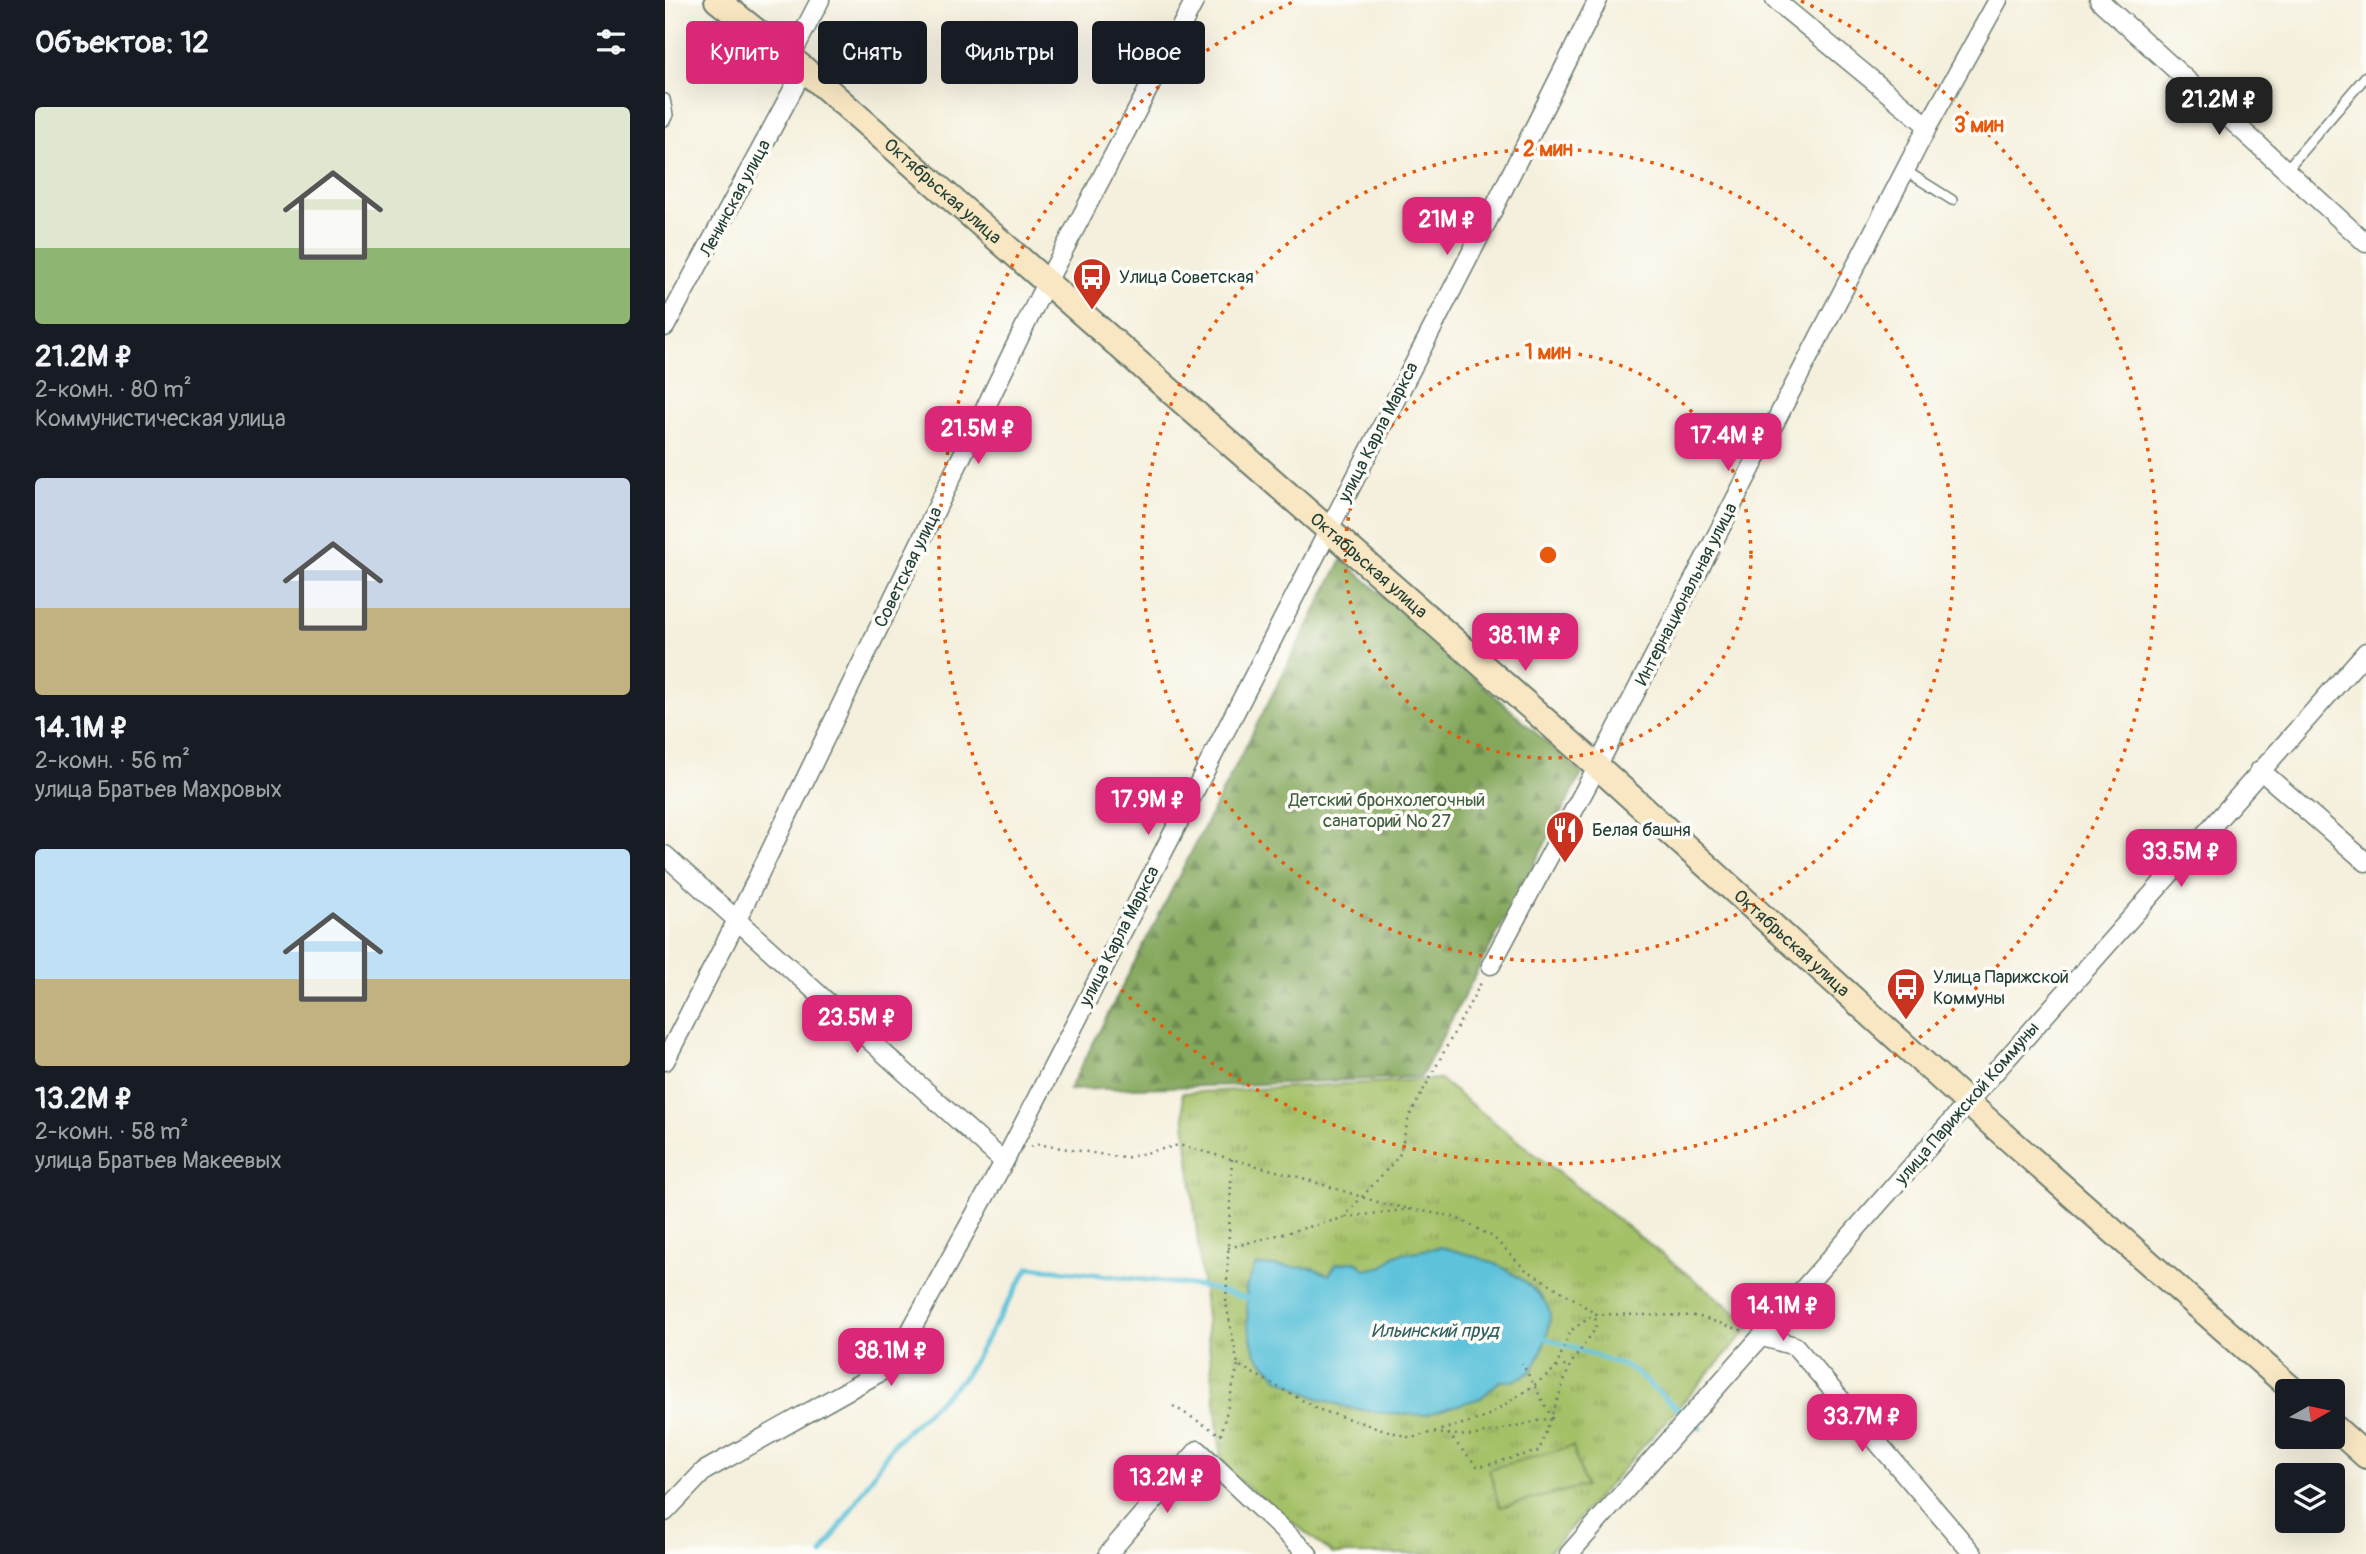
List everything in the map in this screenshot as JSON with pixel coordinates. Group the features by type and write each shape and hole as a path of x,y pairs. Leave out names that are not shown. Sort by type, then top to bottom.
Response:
{"main road":[{"name":"Октябрьская улица","path":"717,0 743,21"},
{"name":"Октябрьская улица","path":"804,70 1597,767 2280,1379"},
{"path":"2345,1437 2366,1456"}],"street":[{"name":"Ленинская улица","path":"804,45 820,0"},
{"name":"Советская улица","path":"665,1061 737,920 1046,282 1195,0"},
{"name":"улица Карла Маркса","path":"665,1512 704,1471 891,1366 1004,1162 1490,216 1598,0"},
{"path":"1775,0 1928,126"},
{"name":"Интернациональная улица","path":"1491,965 1597,767 1928,126 1998,0"},
{"path":"2099,0 2366,243"},
{"name":"Ленинская улица","path":"665,327 787,84"},
{"name":"улица Парижской Коммуны","path":"1569,1554 1763,1338 2366,652"},
{"path":"2260,770 2366,862"},
{"path":"665,855 1004,1162"},
{"path":"1763,1338 1794,1346 1973,1554"},
{"path":"1108,1554 1198,1450 1308,1554"}],"lane":[{"path":"2285,171 2366,76"},
{"path":"665,99 668,115 665,121"},
{"path":"1906,171 1952,200"}],"path":[{"path":"1343,1218 1399,1156 1409,1117 1491,965"},
{"path":"1004,1162 1036,1144 1125,1158 1179,1145 1384,1204 1455,1217 1493,1237 1525,1269 1595,1314 1696,1316 1763,1338"},
{"path":"1173,1406 1221,1435 1238,1364 1226,1303 1232,1159"},
{"path":"1229,1248 1343,1218 1416,1208"},
{"path":"1448,1434 1478,1467 1539,1451 1570,1365 1596,1328 1595,1314"},
{"path":"1556,1368 1570,1331 1595,1314"},
{"path":"1523,1363 1552,1418"},
{"path":"1238,1364 1319,1410 1411,1438 1484,1418 1556,1368 1570,1365"},
{"path":"1432,1433 1471,1436 1552,1418"}],"green space":[{"name":"Детский бронхолегочный санаторий № 27","path":"1342,559 1582,774 1421,1077 1069,1090"},
{"path":"1439,1079 1752,1325 1547,1554 1333,1554 1222,1467 1182,1093"},
{"path":"1573,1446 1585,1486 1500,1507 1489,1469"}],"water":[{"name":"Ильинский пруд","path":"1441,1247 1496,1264 1526,1283 1543,1299 1548,1308 1550,1323 1544,1346 1531,1372 1513,1381 1500,1381 1481,1398 1425,1415 1383,1413 1349,1408 1315,1397 1278,1378 1255,1353 1248,1326 1246,1287 1256,1265 1313,1268 1329,1275 1336,1264 1356,1261 1366,1270 1384,1266 1395,1255"}],"waterway":[{"path":"822,1554 894,1443 964,1377 1029,1267 1200,1286 1247,1298"},
{"path":"1546,1338 1630,1368 1700,1428"}],"place":[{"name":"Улица Советская","path":"1092,311"},
{"name":"Белая башня","path":"1565,864"},
{"name":"Улица Парижской Коммуны","path":"1906,1021"}]}
